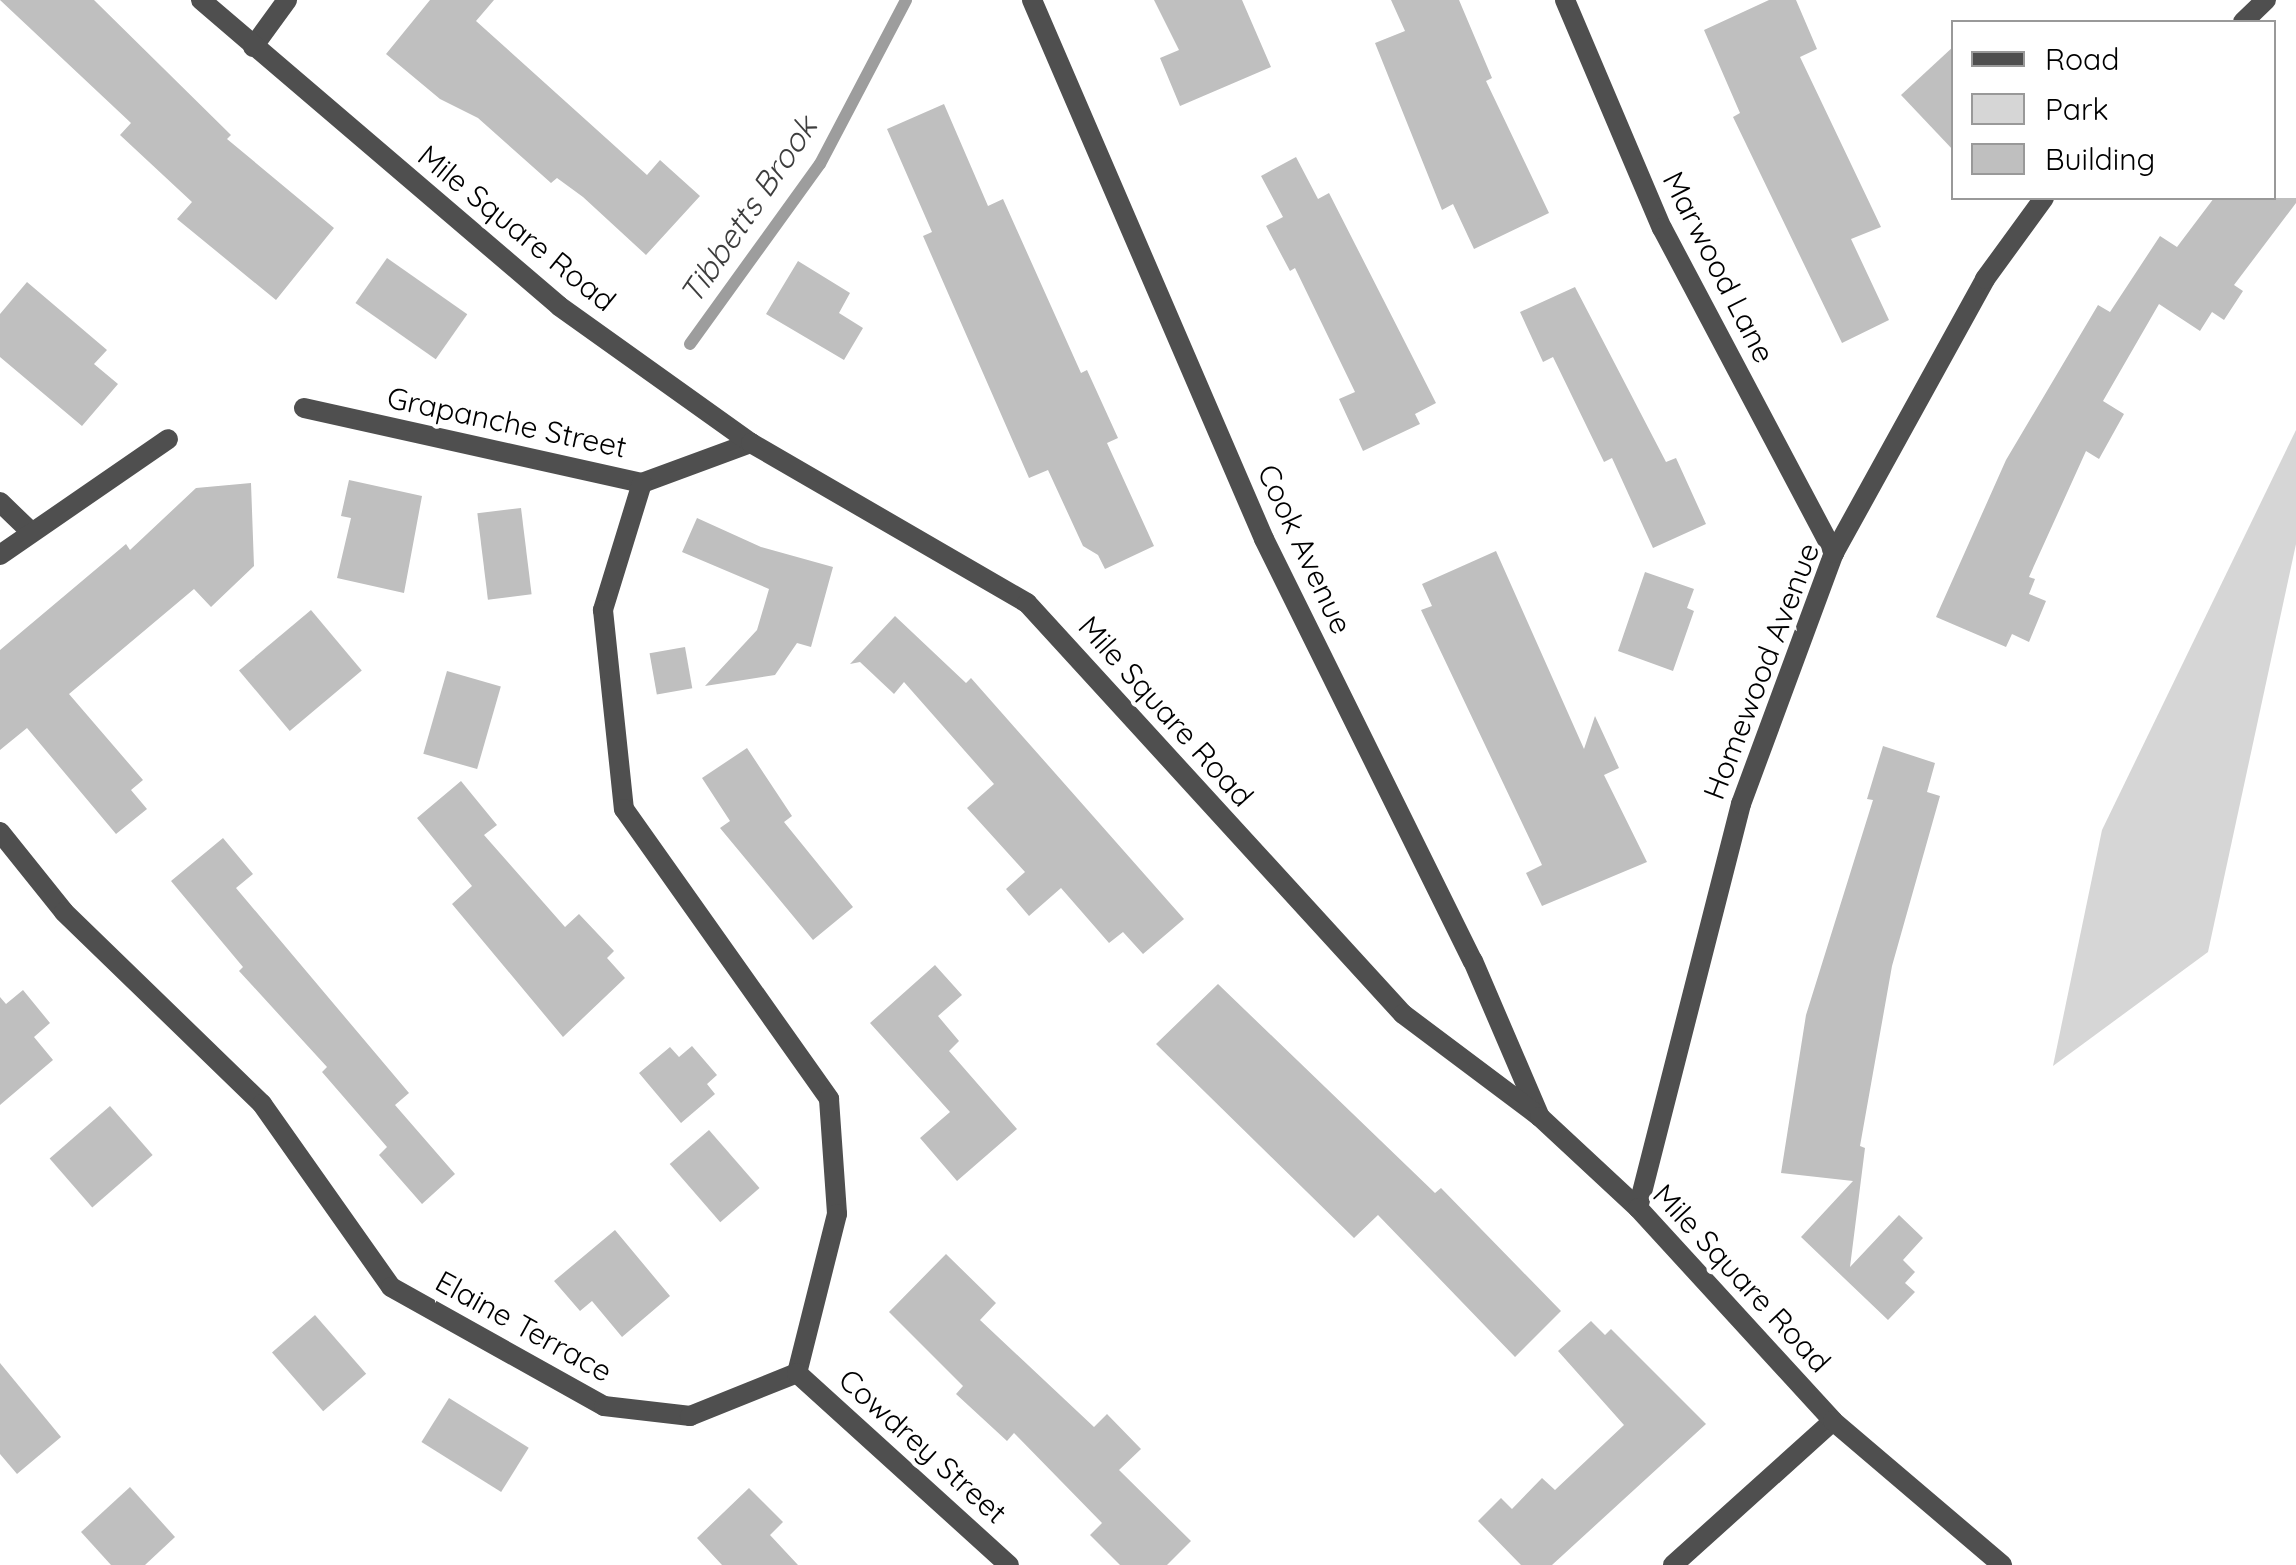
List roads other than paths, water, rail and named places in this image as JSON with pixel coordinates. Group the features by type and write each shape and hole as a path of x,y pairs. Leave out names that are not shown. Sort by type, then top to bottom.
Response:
{"street":[{"name":"Mile Square Road","path":"201,0 559,306 752,443 1026,603 1403,1014 1540,1117 1638,1208 1833,1421 2002,1565"},
{"path":"252,47 287,0"},
{"name":"Cook Avenue","path":"1032,0 1264,539 1473,961 1540,1117"},
{"name":"Marwood Lane","path":"1565,0 1662,228 1834,554"},
{"path":"2244,20 2266,0"},
{"name":"Homewood Avenue","path":"1638,1208 1741,804 1834,554 1985,279 2043,200"},
{"name":"Grapanche Street","path":"304,408 642,483 752,443"},
{"path":"0,555 29,530 168,439"},
{"path":"642,483 604,610 624,809 829,1099 838,1214 796,1373"},
{"path":"0,502 29,530"},
{"name":"Elaine Terrace","path":"0,832 64,912 262,1104 391,1287 604,1406 690,1416 796,1373"},
{"name":"Cowdrey Street","path":"796,1373 1009,1565"},
{"path":"1673,1565 1833,1421"}],"waterway":[{"name":"Tibbetts Brook","path":"690,344 820,164 906,0"}]}
